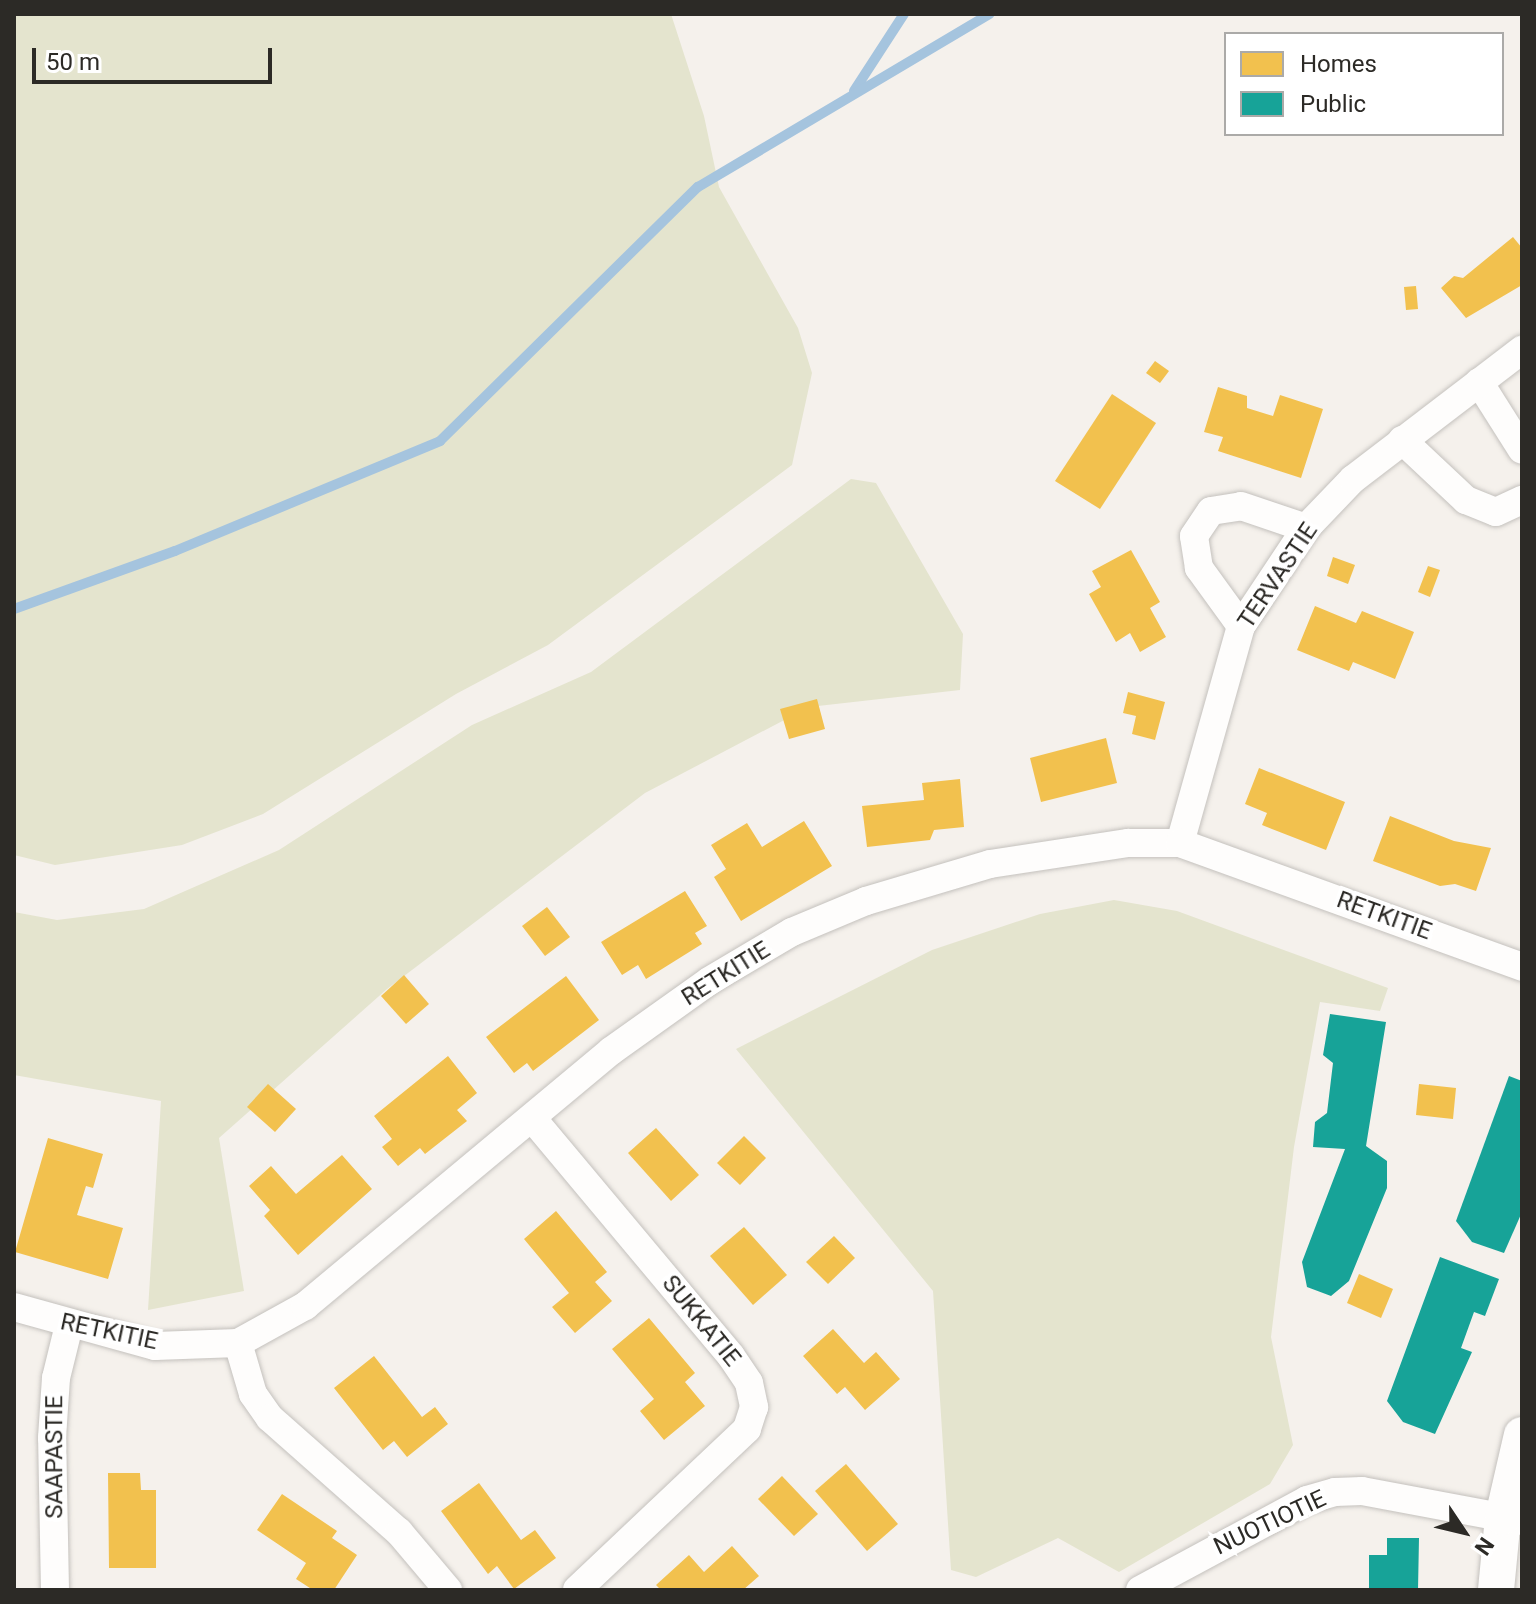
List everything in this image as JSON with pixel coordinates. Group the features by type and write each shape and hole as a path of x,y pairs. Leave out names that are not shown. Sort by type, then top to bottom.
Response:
{"street":[{"name":"TERVASTIE","path":"1180,843 1241,626 1306,528 1353,479 1522,350"},
{"path":"1479,382 1522,450"},
{"path":"1402,440 1466,500 1496,512 1522,500"},
{"path":"1241,626 1199,568 1194,536 1211,511 1241,506 1306,528"},
{"name":"RETKITIE","path":"14,1307 69,1325 155,1346 238,1343 305,1306 611,1051 709,981 792,932 866,901 990,864 1128,843 1180,843 1522,967"},
{"name":"SUKKATIE","path":"532,1118 731,1356 749,1383 754,1407 737,1439 577,1590"},
{"name":"SAAPASTIE","path":"55,1590 52,1438 56,1378 69,1325"},
{"path":"238,1343 253,1394 270,1418 399,1532 448,1590"},
{"path":"1496,1590 1512,1519 1522,1435"},
{"name":"NUOTIOTIE","path":"1140,1590 1307,1500 1335,1492 1362,1491 1512,1519"}],"green space":[{"path":"14,14 671,14 704,116 719,187 798,328 812,373 792,465 548,645 456,694 263,814 182,845 55,865 14,855"},
{"path":"851,479 876,483 963,634 960,690 809,707 645,793 387,989 219,1138 244,1291 148,1310 161,1101 14,1075 14,912 57,920 144,909 279,850 472,725 591,672"},
{"path":"1114,900 1177,911 1388,988 1380,1011 1320,1002 1294,1147 1271,1337 1293,1445 1270,1484 1119,1572 1058,1538 976,1577 951,1570 933,1291 736,1049 932,950 1040,914"}],"building: Homes":[{"path":"1513,237 1522,248 1522,285 1466,318 1441,288 1454,276 1463,278"},
{"path":"1416,286 1418,309 1406,310 1404,287"},
{"path":"1155,361 1169,371 1160,383 1146,373"},
{"path":"1218,387 1247,396 1247,408 1273,416 1280,395 1323,409 1301,478 1218,451 1223,437 1204,432"},
{"path":"1112,394 1156,423 1100,509 1055,481"},
{"path":"1131,550 1160,602 1150,608 1166,637 1140,652 1130,633 1116,642 1089,594 1101,587 1092,571"},
{"path":"1333,557 1355,565 1348,584 1327,576"},
{"path":"1428,566 1440,570 1430,597 1418,592"},
{"path":"1315,606 1356,623 1362,611 1414,632 1395,679 1353,662 1349,671 1297,650"},
{"path":"1128,692 1165,702 1155,740 1132,734 1136,716 1123,713"},
{"path":"817,699 825,729 789,739 780,709"},
{"path":"1106,738 1117,783 1041,802 1030,758"},
{"path":"1259,768 1345,802 1326,850 1262,825 1267,813 1245,804"},
{"path":"960,779 964,827 934,830 930,840 867,847 862,806 924,800 922,783"},
{"path":"1390,816 1454,841 1491,848 1476,891 1455,884 1440,886 1373,861"},
{"path":"804,821 832,866 741,921 714,877 726,869 711,845 747,823 762,847"},
{"path":"685,891 707,926 695,933 702,944 646,979 638,965 622,975 601,942"},
{"path":"547,907 570,937 545,956 522,926"},
{"path":"404,975 429,1004 406,1024 381,996"},
{"path":"566,976 599,1020 533,1071 527,1063 514,1073 486,1037"},
{"path":"448,1056 477,1093 457,1110 467,1121 425,1154 420,1148 398,1166 382,1147 392,1139 374,1116"},
{"path":"268,1084 296,1109 275,1132 247,1107"},
{"path":"1419,1084 1456,1088 1453,1119 1416,1115"},
{"path":"656,1128 699,1175 671,1201 628,1153"},
{"path":"744,1136 766,1158 740,1185 717,1163"},
{"path":"48,1138 103,1154 93,1188 86,1186 77,1215 123,1228 108,1279 15,1252"},
{"path":"342,1155 372,1189 298,1255 264,1216 270,1210 249,1186 271,1166 296,1194"},
{"path":"556,1211 607,1272 595,1282 612,1301 575,1333 552,1307 569,1293 524,1239"},
{"path":"744,1227 787,1275 753,1305 710,1256"},
{"path":"834,1236 855,1258 828,1284 806,1262"},
{"path":"1359,1274 1393,1289 1381,1318 1347,1303"},
{"path":"649,1318 695,1373 685,1382 705,1406 664,1440 640,1411 654,1399 612,1349"},
{"path":"833,1329 864,1363 876,1352 900,1379 865,1410 845,1387 837,1394 803,1356"},
{"path":"374,1356 422,1417 435,1407 448,1424 407,1457 394,1441 383,1450 334,1388"},
{"path":"846,1464 898,1524 867,1551 815,1491"},
{"path":"108,1473 140,1473 141,1490 156,1490 156,1568 109,1568"},
{"path":"782,1476 818,1514 794,1536 758,1499"},
{"path":"479,1483 521,1540 535,1530 556,1558 514,1589 497,1566 488,1574 441,1511"},
{"path":"282,1494 337,1531 332,1538 357,1555 334,1590 313,1590 296,1579 306,1563 257,1530"},
{"path":"732,1546 759,1576 743,1590 661,1590 656,1585 689,1555 704,1572"}],"building: Public":[{"path":"1330,1014 1386,1022 1366,1146 1387,1161 1387,1188 1349,1281 1331,1296 1307,1287 1302,1262 1345,1149 1313,1147 1315,1122 1327,1113 1333,1063 1323,1055"},
{"path":"1509,1076 1522,1081 1522,1212 1504,1253 1472,1242 1456,1221"},
{"path":"1440,1257 1499,1279 1485,1316 1474,1312 1461,1348 1472,1352 1435,1434 1403,1422 1387,1401"},
{"path":"1387,1538 1419,1538 1418,1590 1369,1590 1369,1555 1387,1555"}],"waterway":[{"path":"854,91 904,14"},
{"path":"14,609 175,551 440,441 698,187 989,14"}]}
